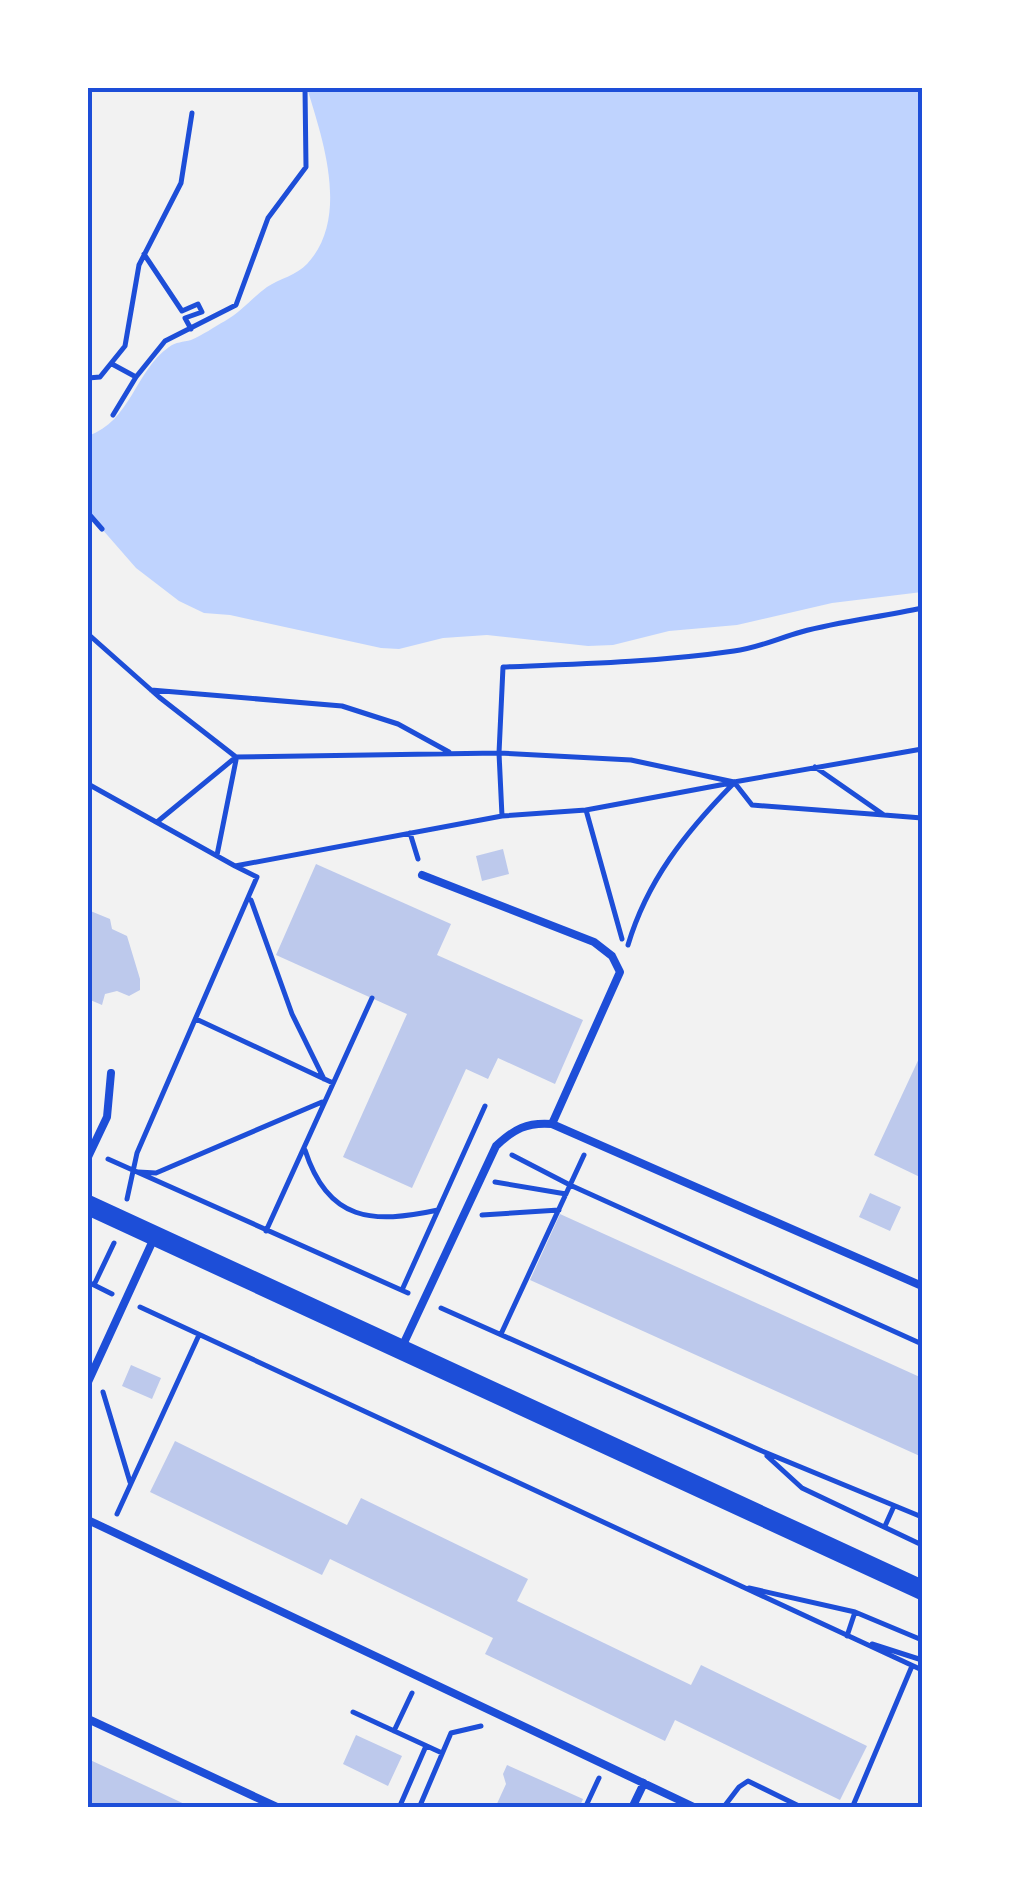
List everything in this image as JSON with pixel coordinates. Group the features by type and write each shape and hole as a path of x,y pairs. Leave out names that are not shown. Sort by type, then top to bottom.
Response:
{"main road":[{"path":"88,1205 922,1590"}],"lane":[{"path":"422,876 594,942 612,956 620,972 552,1124"},
{"path":"88,1157 106,1117 111,1073"},
{"path":"402,1348 496,1146 510,1133 532,1122 552,1124 922,1286"},
{"path":"88,1382 155,1236"},
{"path":"88,1520 696,1808"},
{"path":"88,1719 279,1808"},
{"path":"632,1808 644,1783"}],"path":[{"path":"113,415 136,377 166,341 236,305 268,218 306,167 305,88"},
{"path":"88,378 100,378 126,346 138,265 181,182 192,112"},
{"path":"144,254 182,311 198,304 202,312 185,318 192,329"},
{"path":"111,364 136,377"},
{"path":"88,513 102,528"},
{"path":"502,816 499,753 504,666 575,666 692,658 922,608"},
{"path":"88,634 236,757"},
{"path":"151,690 342,706 398,724 452,754"},
{"path":"235,866 502,816 586,810 922,748"},
{"path":"156,822 236,757 499,753 632,760 734,782 752,805 922,818"},
{"path":"216,856 236,757"},
{"path":"815,767 884,815"},
{"path":"586,810 626,952 638,912 666,861 734,782"},
{"path":"88,784 257,877 132,1171 123,1221 91,1284 922,1670"},
{"path":"410,834 422,876"},
{"path":"250,897 292,1014 324,1079"},
{"path":"266,1230 372,998"},
{"path":"196,1018 333,1083"},
{"path":"132,1171 156,1174 325,1101"},
{"path":"402,1290 485,1106"},
{"path":"502,1334 591,1141"},
{"path":"496,1146 570,1185 922,1344"},
{"path":"304,1147 314,1178 336,1202 368,1218 400,1218 438,1210"},
{"path":"481,1180 566,1194"},
{"path":"464,1216 558,1210"},
{"path":"110,1530 200,1335"},
{"path":"95,1366 130,1485"},
{"path":"922,1518 762,1451 802,1488 922,1545"},
{"path":"885,1527 894,1506"},
{"path":"742,1587 855,1612 922,1640"},
{"path":"846,1635 855,1612"},
{"path":"846,1635 922,1660"},
{"path":"852,1808 912,1666"},
{"path":"394,1731 420,1677"},
{"path":"353,1712 442,1754"},
{"path":"418,1808 451,1733 494,1722"},
{"path":"400,1808 426,1746"},
{"path":"723,1808 748,1781 803,1808"}],"water":[{"path":"307,88 922,88 922,592 832,603 737,625 669,631 613,645 487,635 443,638 399,649 204,613 179,601 136,568 88,513 88,436 114,419 148,369 169,347 195,338 231,317 267,287 303,268 320,245 330,202 329,178"}],"building":[{"path":"503,849 509,874 482,881 476,856"},
{"path":"316,864 451,924 437,955 583,1020 555,1084 498,1058 488,1079 466,1069 412,1188 343,1157 407,1014 276,955"},
{"path":"88,910 110,919 112,929 127,936 140,979 140,990 129,996 117,991 105,994 102,1005 88,999"},
{"path":"922,1052 922,1178 874,1155"},
{"path":"870,1193 901,1207 890,1231 859,1217"},
{"path":"560,1214 922,1378 922,1457 530,1280"},
{"path":"131,1365 161,1378 152,1399 122,1386"},
{"path":"175,1441 347,1525 361,1498 528,1579 517,1601 691,1685 701,1665 867,1746 840,1800 675,1720 665,1741 485,1654 493,1638 330,1559 322,1575 150,1492"},
{"path":"356,1735 402,1756 388,1786 343,1764"},
{"path":"88,1759 159,1792 193,1808 88,1808"},
{"path":"507,1765 583,1799 580,1806 495,1808 506,1784 503,1774"}]}
